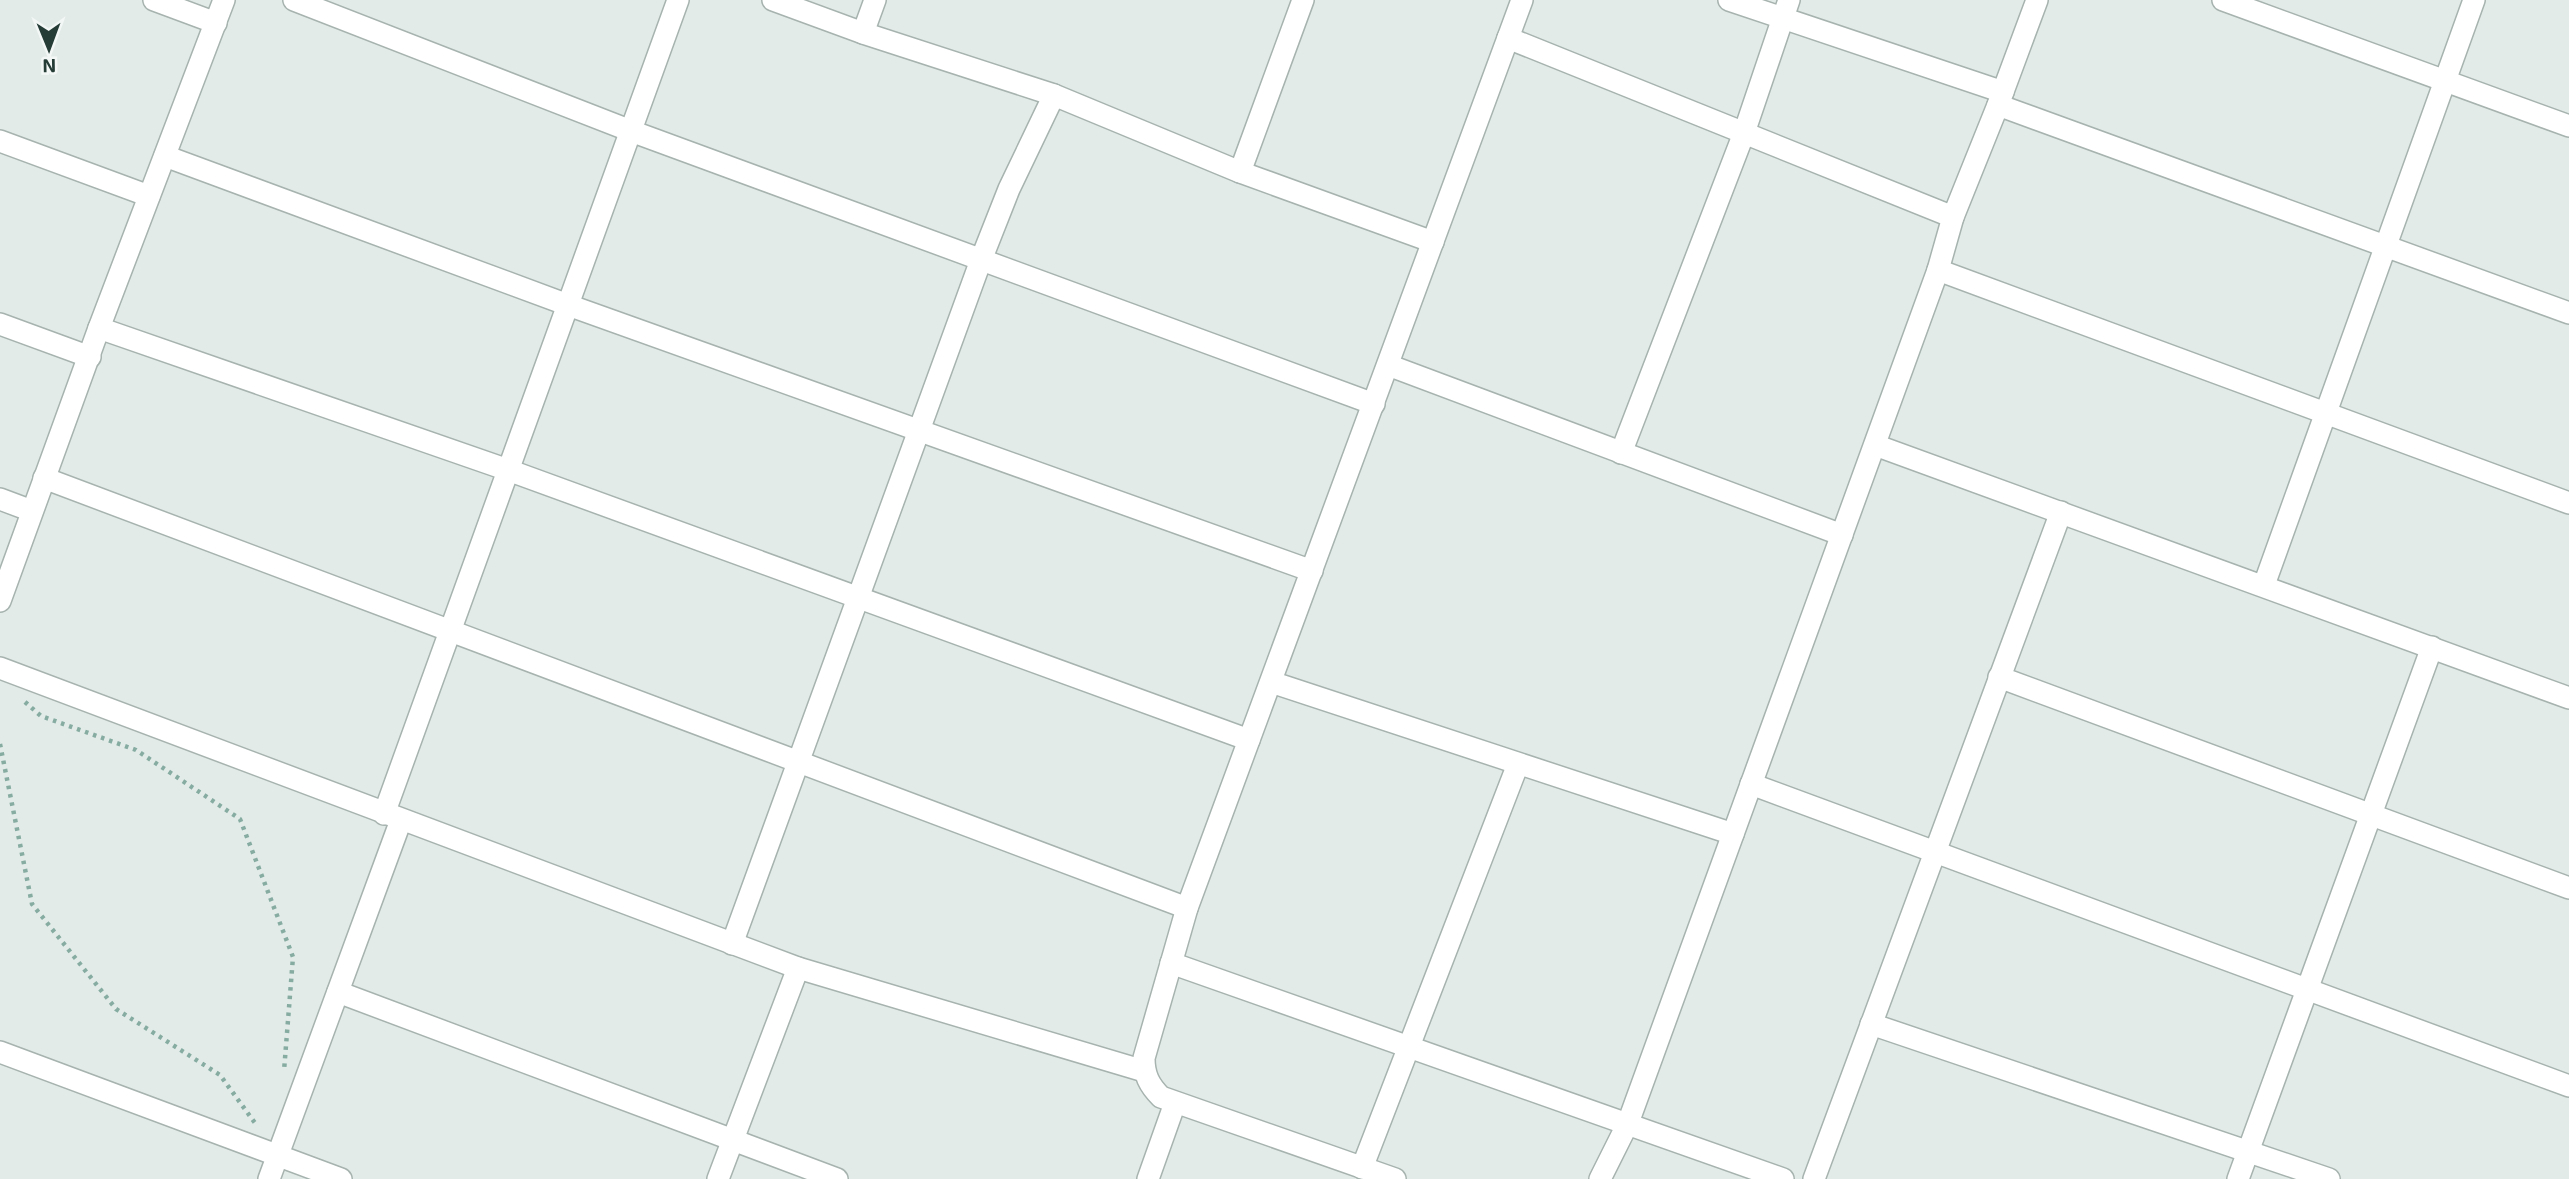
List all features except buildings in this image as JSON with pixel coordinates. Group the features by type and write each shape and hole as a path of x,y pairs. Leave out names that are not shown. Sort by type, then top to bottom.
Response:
{"street":[{"path":"155,0 216,23"},
{"path":"0,601 99,328 224,0"},
{"path":"294,0 631,131 1374,404"},
{"path":"269,1179 338,992 450,632 678,0"},
{"path":"772,0 863,33 1054,95 1240,172 1433,242"},
{"path":"863,33 875,0"},
{"path":"1240,172 1303,0"},
{"path":"1395,1179 1161,1097 1150,1086 1144,1071 1147,1045 1187,908 1522,0"},
{"path":"1729,0 1786,9 2001,99 2569,313"},
{"path":"1600,1179 1628,1123 1938,270 1953,217 2001,99 2036,0"},
{"path":"2223,0 2569,126"},
{"path":"2264,585 2474,0"},
{"path":"1621,453 1744,133 1786,9"},
{"path":"1508,38 1953,217"},
{"path":"732,944 856,597 981,260 1009,189 1054,95"},
{"path":"0,141 149,196"},
{"path":"165,156 568,305 1312,571"},
{"path":"1938,270 2569,503"},
{"path":"0,324 89,356"},
{"path":"99,328 508,470 1250,740"},
{"path":"1388,365 1842,535"},
{"path":"1875,445 2569,698"},
{"path":"44,478 1187,908"},
{"path":"0,499 32,512"},
{"path":"1814,1179 2061,512"},
{"path":"2238,1179 2432,647"},
{"path":"0,668 798,968 1144,1071"},
{"path":"1999,677 2569,888"},
{"path":"1271,682 1733,834"},
{"path":"1362,1168 1518,764"},
{"path":"1751,784 2569,1086"},
{"path":"1171,963 1783,1179"},
{"path":"718,1179 798,968"},
{"path":"338,992 837,1179"},
{"path":"1871,1024 2329,1179"},
{"path":"0,1052 341,1179"},
{"path":"1148,1179 1175,1103"}],"path":[{"path":"20,697 41,716 136,750 240,819 293,957 284,1076"},
{"path":"0,744 32,904 116,1009 220,1075 256,1125"}]}
